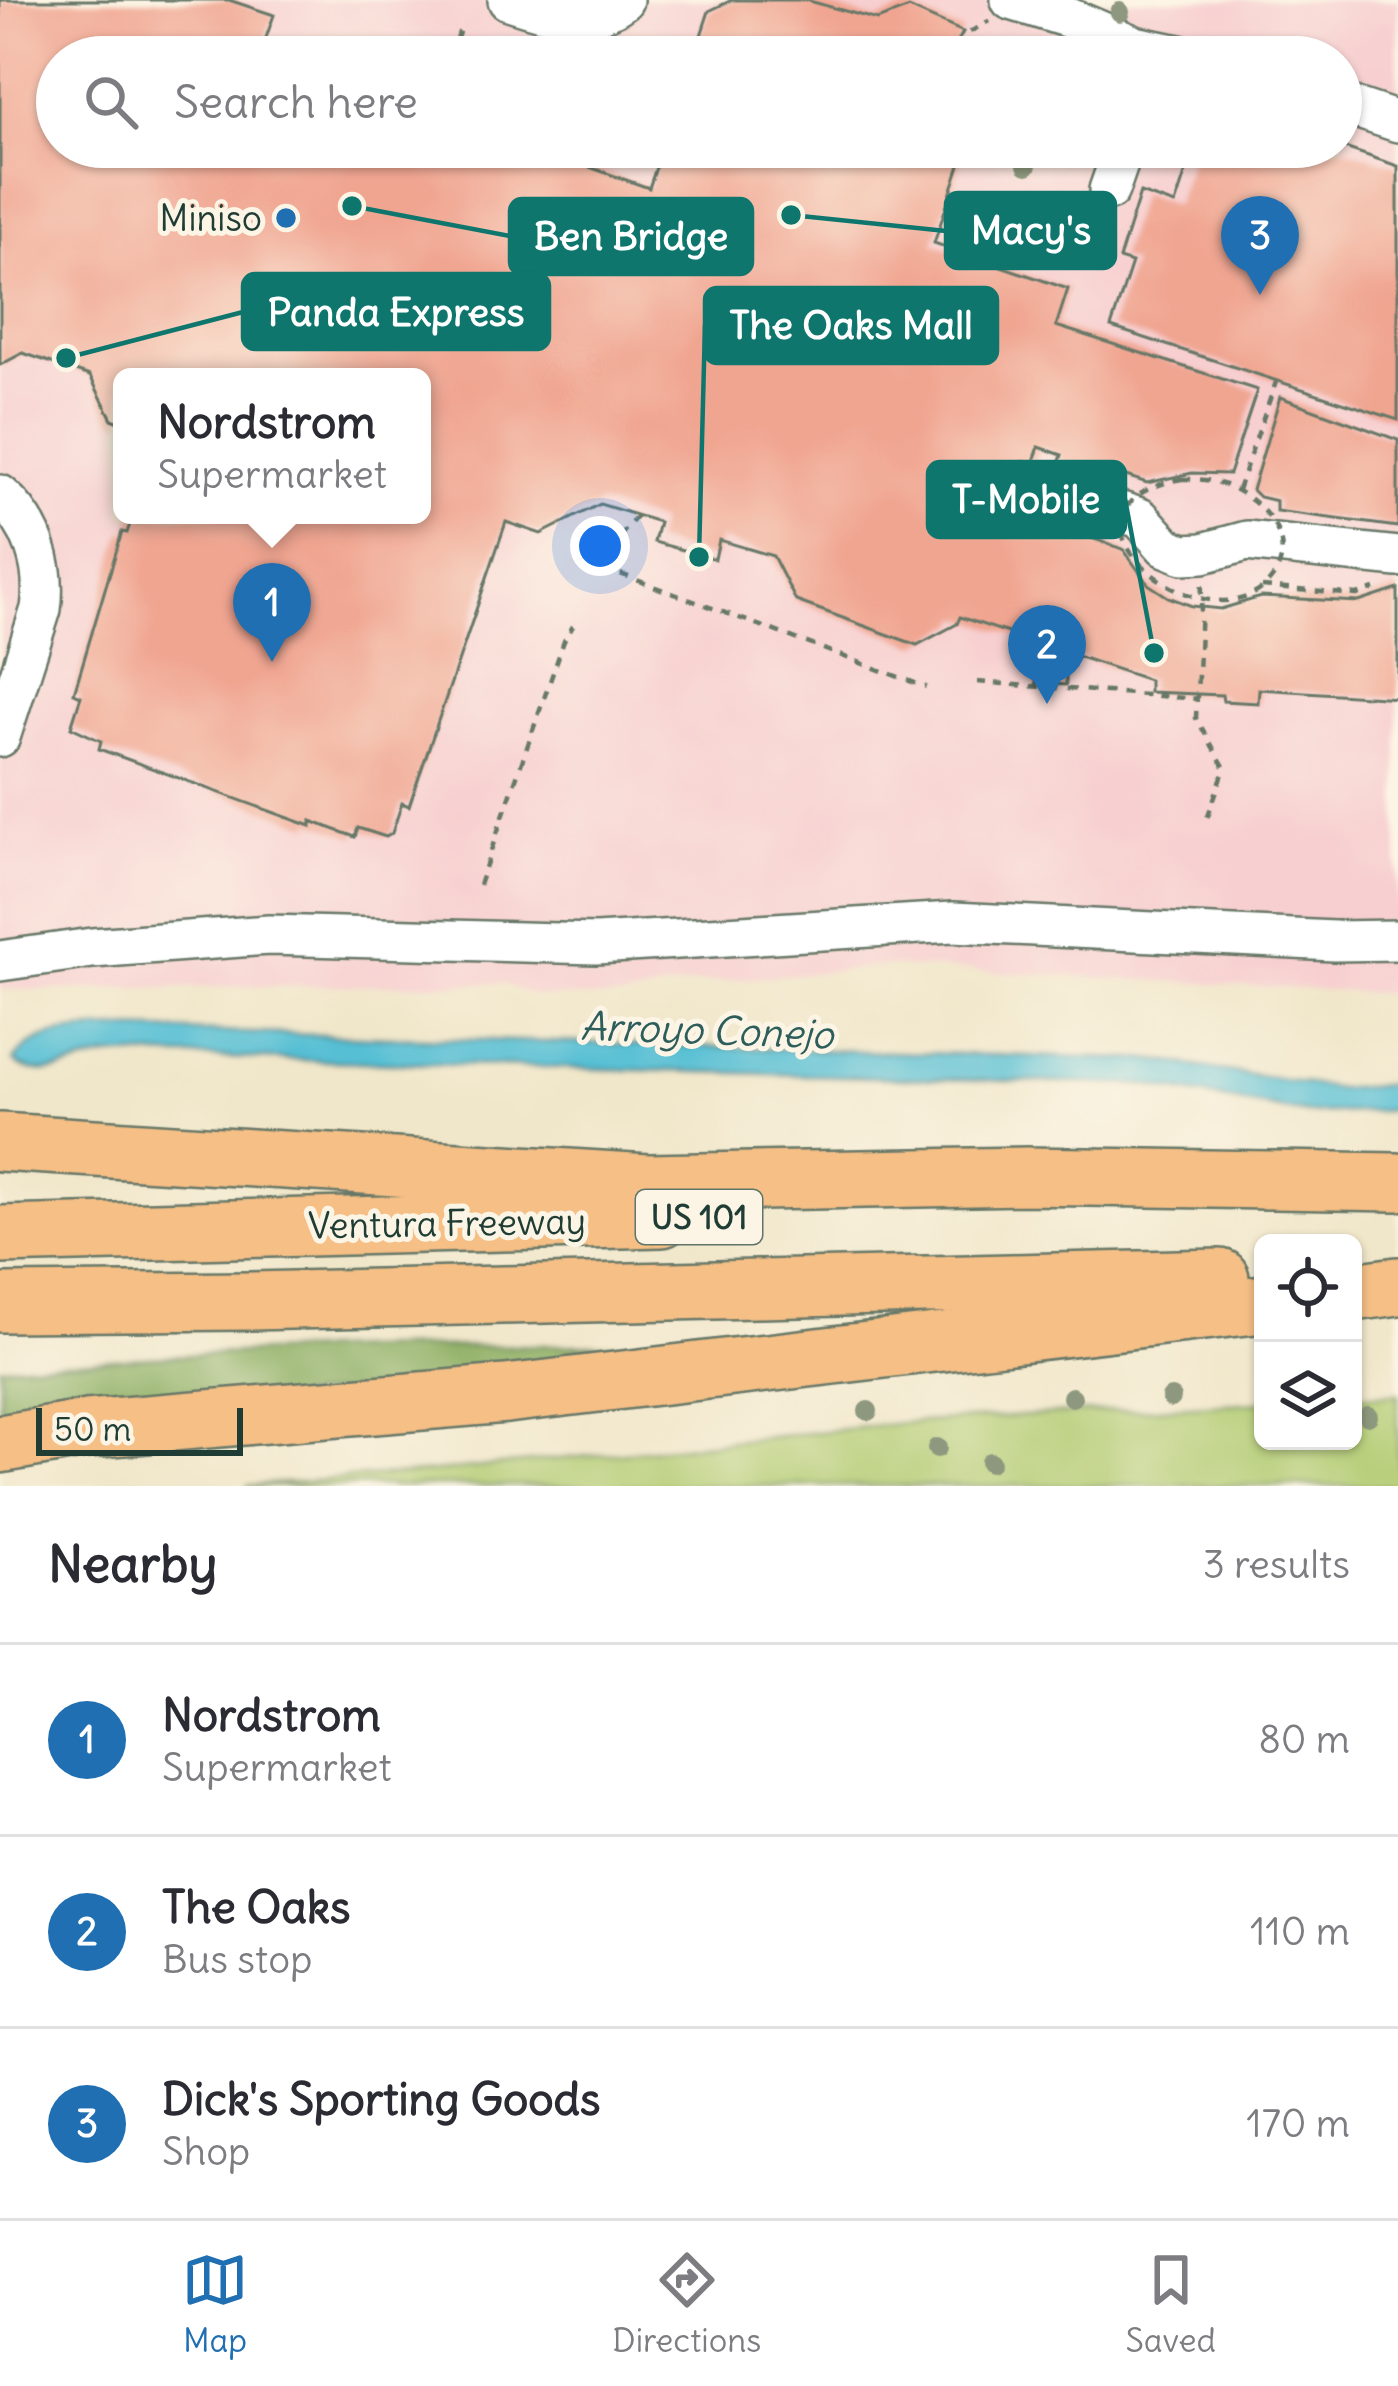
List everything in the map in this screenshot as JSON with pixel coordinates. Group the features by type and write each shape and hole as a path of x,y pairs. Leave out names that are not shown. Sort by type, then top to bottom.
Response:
{"highway":[{"path":"0,1142 648,1184 1026,1176 1398,1183"},
{"name":"Ventura Freeway","path":"0,1234 1398,1199"},
{"path":"1362,1274 1398,1273"},
{"name":"Ventura Freeway","path":"0,1303 1254,1276"},
{"path":"1362,1291 1398,1286"},
{"path":"0,1328 250,1301"},
{"path":"0,1444 87,1429 506,1394 1254,1305"}],"street":[{"path":"508,0 574,18 595,17 623,0"},
{"path":"1002,9 1098,36"},
{"path":"1362,110 1398,122"},
{"path":"1109,190 1117,168"},
{"path":"1026,482 1140,518 1166,547 1183,554 1203,554 1247,541 1388,573"},
{"path":"0,495 20,516 32,540 44,588 0,736"},
{"path":"0,961 92,948 268,935 596,944 953,922 1398,940"}],"path":[{"path":"970,32 1002,9"},
{"path":"458,36 461,26"},
{"path":"1238,490 1276,382"},
{"path":"1262,587 1280,560 1277,532 1270,518 1238,490 1182,478 1143,490 1127,505 1125,541 1154,577 1198,598 1222,600 1262,587 1358,595 1388,573"},
{"path":"637,515 596,565 926,687"},
{"path":"1203,554 1196,718 1225,768 1206,820"},
{"path":"479,886 564,640 573,626"},
{"path":"977,682 1198,699"}],"shaded area":[{"path":"0,0 1398,0 1398,994 886,966 690,984 622,998 537,996 501,983 0,990"}],"green space":[{"path":"774,1342 0,1432 0,1366 290,1351"},
{"path":"1398,1394 1398,1486 246,1486 434,1472 904,1423 1254,1403 1254,1450 1362,1450 1362,1396"}],"water":[{"path":"117,1029 1156,1060 1339,1089 1398,1084 1398,1110 1308,1114 1143,1085 136,1055 38,1071 14,1061 47,1037"}],"building":[{"path":"0,0 229,0 274,15 267,36 36,36 36,168 592,168 649,188 656,168 959,168 934,243 1068,289 1056,326 1257,390 1229,474 1192,473 1147,483 1105,469 1099,486 1056,473 1062,455 1039,447 1016,512 1123,549 1148,584 1192,606 1221,609 1261,597 1359,602 1398,589 1398,698 1259,689 1258,703 1223,701 1222,695 1149,692 1149,680 960,617 957,624 917,645 796,601 773,556 719,540 715,559 654,542 659,522 600,504 541,534 506,522 409,806 402,803 392,833 386,837 358,828 355,837 311,821 311,826 99,749 101,741 71,727 81,696 74,693 122,532 127,533 130,524 431,524 431,368 113,368 113,419 90,376 23,353 0,365"},
{"path":"732,0 806,0 877,20 909,8 963,32 961,36 701,36 709,11"},
{"path":"1362,154 1398,166 1398,420 1111,327 1132,263 1119,259 1140,193 1175,205 1187,168 1362,168"},
{"path":"1280,397 1398,440 1398,527 1276,511 1276,501 1252,490"},
{"path":"1036,673 1066,675 1066,685 1036,683"}],"place":[{"name":"Ben Bridge","path":"352,206"},
{"name":"Macy's","path":"791,215"},
{"name":"Miniso","path":"286,218"},
{"name":"Dick's Sporting Goods","path":"1260,295"},
{"name":"Panda Express","path":"66,358"},
{"name":"The Oaks Mall","path":"699,557"},
{"name":"T-Mobile","path":"1154,653"},
{"name":"Nordstrom","path":"272,662"},
{"name":"The Oaks","path":"1047,704"}],"water label":[{"name":"Arroyo Conejo","path":"707,1030"}]}
